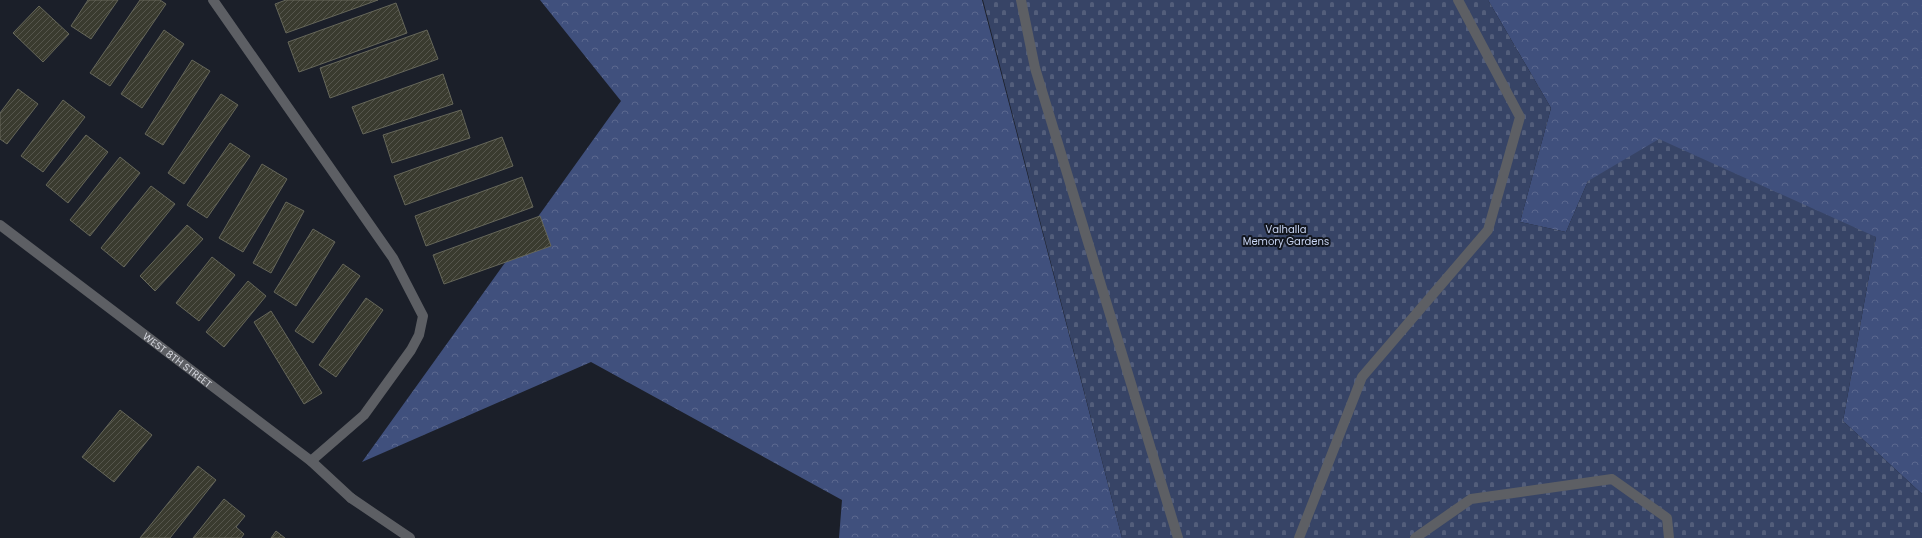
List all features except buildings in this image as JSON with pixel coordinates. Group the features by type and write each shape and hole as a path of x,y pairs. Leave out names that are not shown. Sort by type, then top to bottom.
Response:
{"street":[{"path":"213,0 393,258 423,316 419,335 411,350 364,415 310,461"},
{"path":"1021,0 1035,68 1178,538"},
{"path":"1299,538 1362,377 1488,230 1520,117 1458,0"},
{"name":"WEST 8TH STREET","path":"0,225 310,461 351,498 410,538"},
{"path":"1415,538 1471,499 1612,480 1667,518 1669,538"}],"green space":[{"path":"540,0 982,0 1122,538 839,538 842,500 591,362 362,462 621,101"},
{"name":"Valhalla Memory Gardens","path":"983,0 1488,0 1551,108 1520,222 1566,232 1588,181 1659,139 1876,237 1843,421 1922,494 1922,538 1122,538"},
{"path":"1488,0 1922,0 1922,494 1843,421 1876,237 1588,181 1566,232 1520,222 1551,108"}]}
